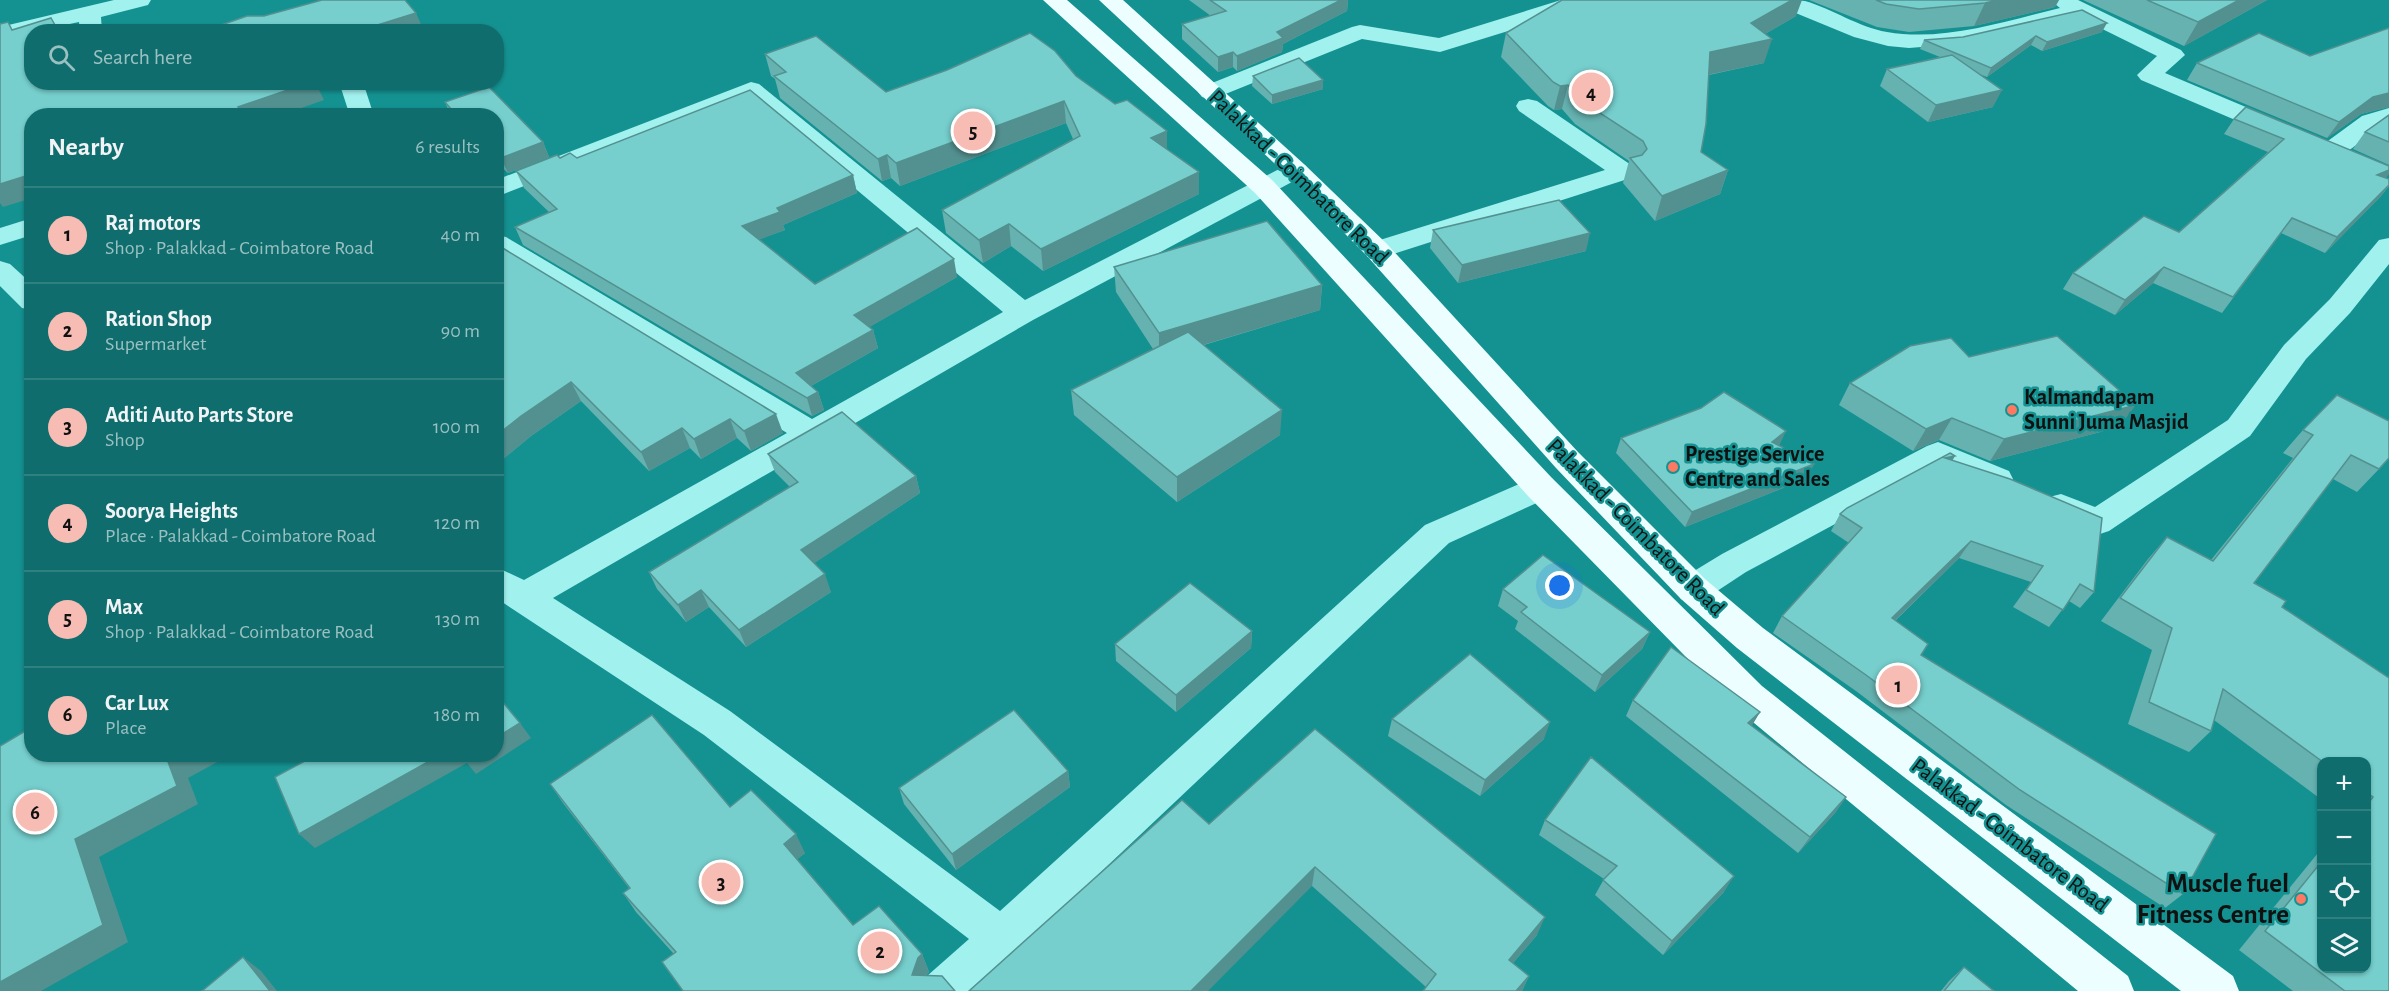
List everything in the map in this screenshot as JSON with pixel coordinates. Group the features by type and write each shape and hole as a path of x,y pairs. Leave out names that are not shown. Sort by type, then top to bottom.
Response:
{"main road":[{"name":"Palakkad - Coimbatore Road","path":"1110,0 1296,170 1377,250 1567,460 1693,589 1750,638 2217,991"},
{"name":"Palakkad - Coimbatore Road","path":"1059,1 1264,187 1539,487 1749,697 2112,991"}],"street":[{"path":"76,24 91,22 140,0"},
{"path":"1210,92 1360,32 1440,45 1584,0"},
{"path":"1784,0 1874,36 1891,39 1939,40 2070,5 2173,55 2149,75 2322,148 2389,115"},
{"path":"0,34 24,31"},
{"path":"504,186 751,89 1023,313"},
{"path":"352,90 356,108"},
{"path":"1377,250 1625,172 1528,106"},
{"path":"1002,938 717,723 510,589 811,433 1023,313 1296,170"},
{"path":"0,237 24,229"},
{"path":"1693,589 1734,562 1938,454 2097,522 2239,428 2295,352 2340,306 2389,246"},
{"path":"504,248 811,433"},
{"path":"0,270 24,293"},
{"path":"943,991 1437,534 1539,487"}],"building":[{"path":"322,0 405,0 416,13 381,24 224,24 247,16 264,16"},
{"path":"1210,0 1341,0 1277,32 1283,38 1237,56 1233,52 1218,57 1182,24 1226,11"},
{"path":"1562,0 1792,0 1751,23 1772,39 1710,52 1706,124 1701,152 1728,170 1662,196 1630,158 1642,155 1647,149 1643,141 1580,100 1568,85 1560,86 1553,82 1506,33"},
{"path":"1876,0 1998,0 1919,9 1886,4"},
{"path":"2147,0 2239,0 2198,22"},
{"path":"2082,10 2107,23 2047,42 2036,36 1991,68 1924,40 1963,37"},
{"path":"51,18 54,24 32,24"},
{"path":"8,22 12,30 24,26 24,90 288,90 239,108 24,108 24,176 0,184 0,24"},
{"path":"2389,28 2389,93 2373,97 2339,122 2197,63 2259,33 2310,56"},
{"path":"1030,33 1055,51 1076,76 1115,104 1127,100 1167,131 1151,138 1199,172 1041,249 1009,224 979,240 942,210 1080,136 1064,101 896,163 887,155 878,159 774,76 786,72 765,54 816,36 886,92 947,70"},
{"path":"1952,55 2002,90 1936,105 1887,69"},
{"path":"1299,58 1323,80 1272,95 1253,76"},
{"path":"480,90 492,90 543,142 504,157 504,108 450,108 445,102"},
{"path":"750,90 853,175 777,208 780,212 742,226 815,284 917,228 954,259 854,315 873,330 796,373 818,392 807,398 515,227 557,209 516,171 557,155 560,158 570,153 577,158"},
{"path":"2246,107 2389,166 2389,170 2377,175 2389,179 2389,185 2337,237 2292,218 2233,297 2164,267 2125,300 2073,273 2144,216 2179,232 2284,139 2234,119"},
{"path":"2389,115 2389,142 2365,132"},
{"path":"1559,200 1590,233 1462,265 1433,230"},
{"path":"1267,221 1322,285 1159,333 1114,267"},
{"path":"504,249 776,414 744,431 730,419 694,439 682,428 641,452 571,382 504,430"},
{"path":"1188,332 1282,410 1177,477 1071,390"},
{"path":"2057,336 2136,405 2004,439 1952,418 1926,429 1850,383 1910,346 1951,338 1969,357"},
{"path":"1724,392 1786,431 1772,442 1814,464 1692,512 1621,438 1701,408"},
{"path":"2337,395 2389,421 2389,458 2379,469 2351,455 2254,583 2286,601 2282,607 2389,678 2389,991 2345,991 2321,973 2371,973 2371,800 2373,797 2371,796 2371,757 2317,758 2223,689 2211,731 2149,702 2172,628 2120,598 2167,537 2213,561 2313,435 2303,430"},
{"path":"842,412 916,476 801,550 825,574 739,630 701,590 678,605 649,572 798,482 768,454"},
{"path":"1950,453 1955,456 1945,458 2010,479 2102,518 2094,592 2080,584 2063,610 2026,590 2043,566 1971,541 1892,618 1928,644 1921,655 2216,834 2183,894 2020,790 1866,675 1782,616 1862,528 1840,514 1847,508"},
{"path":"1543,555 1650,632 1602,675 1521,612 1527,607 1503,589"},
{"path":"1190,583 1252,631 1176,695 1115,644"},
{"path":"1671,647 1760,712 1748,723 1846,797 1810,837 1633,700"},
{"path":"1470,654 1550,722 1485,780 1392,719"},
{"path":"504,704 520,723 504,733"},
{"path":"1014,710 1068,771 952,854 899,788"},
{"path":"652,715 730,807 751,790 796,834 784,844 853,925 879,906 922,954 918,958 912,975 942,976 955,991 683,991 662,962 676,952 623,893 630,888 550,784"},
{"path":"1315,729 1545,917 1509,960 1529,976 1516,991 1423,991 1436,974 1315,867 1191,991 969,991 1182,800 1209,824"},
{"path":"24,732 24,762 168,762 177,786 75,839 103,925 0,982 0,746"},
{"path":"1591,757 1734,876 1672,941 1603,880 1617,866 1545,820"},
{"path":"303,762 428,762 299,834 275,777"},
{"path":"2317,867 2317,970 2265,931"},
{"path":"243,957 270,991 202,991"},
{"path":"1964,967 1994,991 1944,991"}],"place":[{"name":"Soorya Heights","path":"1591,92"},
{"name":"Max","path":"973,131"},
{"name":"Kalmandapam Sunni Juma Masjid","path":"2012,410"},
{"name":"Prestige Service Centre and Sales","path":"1673,467"},
{"name":"Raj motors","path":"1898,685"},
{"name":"Car Lux","path":"35,812"},
{"name":"Aditi Auto Parts Store","path":"721,882"},
{"name":"Muscle fuel Fitness Centre","path":"2301,899"},
{"name":"Ration Shop","path":"880,951"}]}
